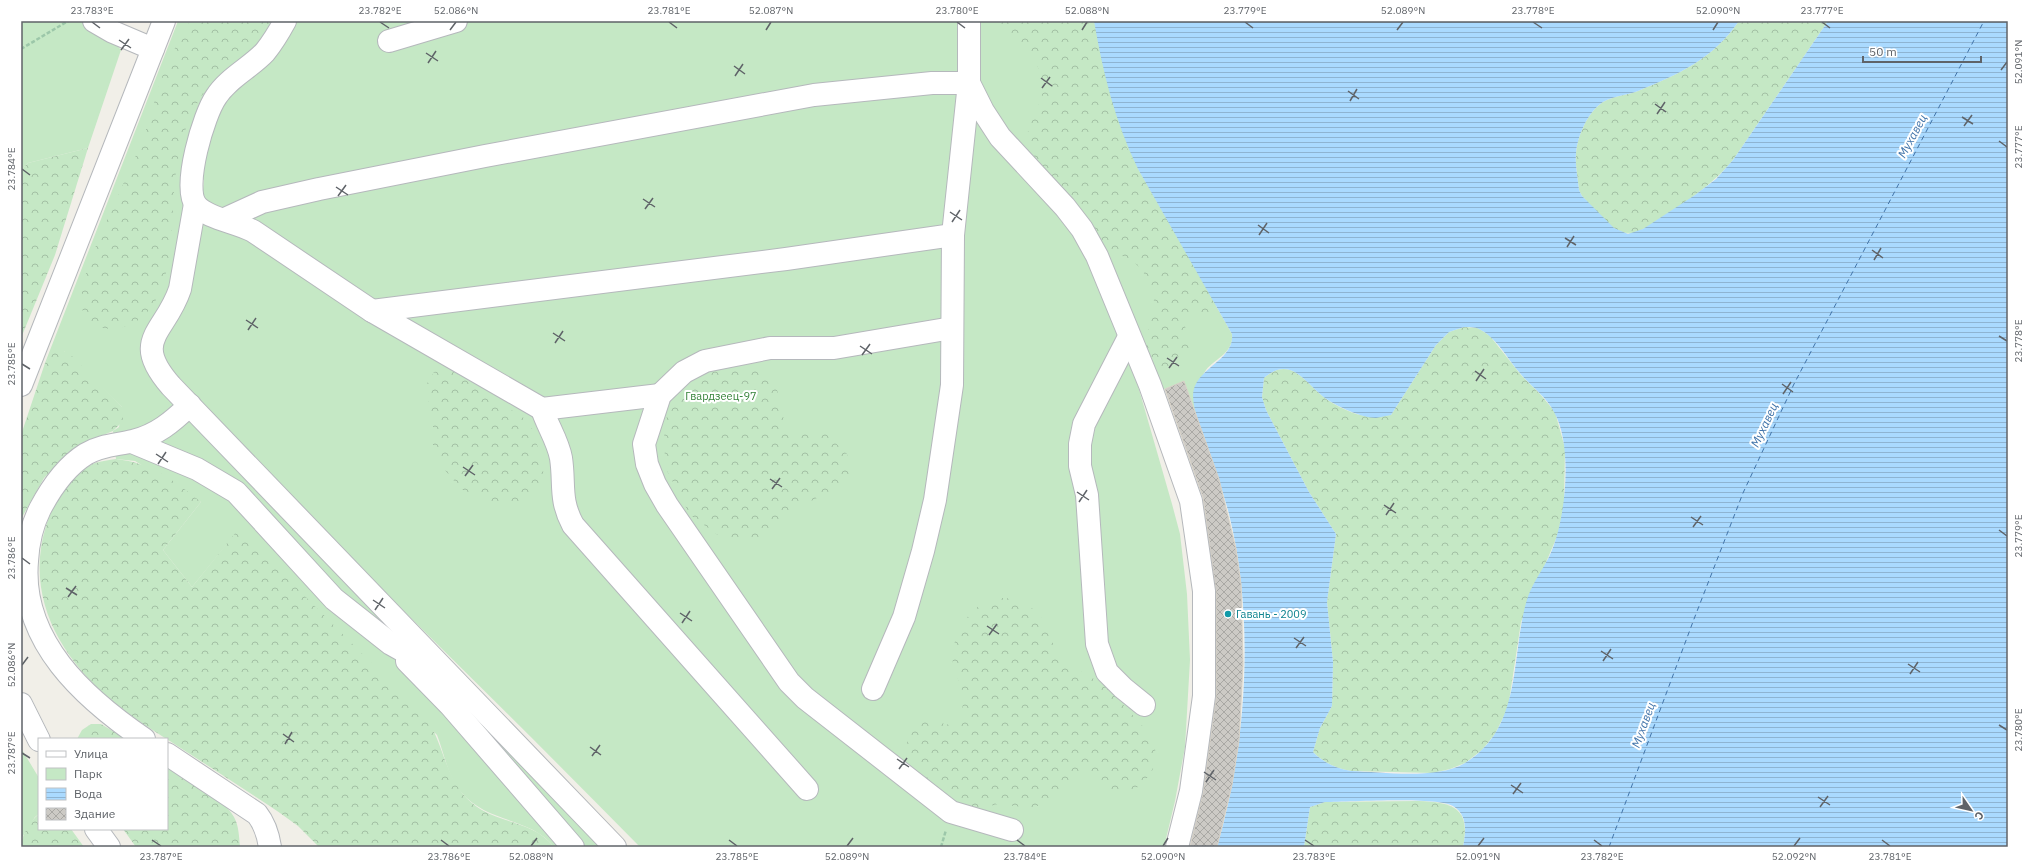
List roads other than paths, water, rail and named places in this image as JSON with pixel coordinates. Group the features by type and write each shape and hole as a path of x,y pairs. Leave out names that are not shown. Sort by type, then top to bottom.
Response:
{"street":[{"path":"94,21 113,32 153,49"},
{"path":"21,385 164,21"},
{"path":"285,21 276,37 264,52 228,82 216,97 206,116 193,164 191,192 195,204 180,289 176,301 152,342 151,355 155,365 162,375 190,405 615,847"},
{"path":"388,41 456,21"},
{"path":"873,689 904,618 923,551 935,500 952,384 953,235 969,83 969,21"},
{"path":"225,219 262,202 319,189 485,156 814,95 932,83 969,83"},
{"path":"969,83 983,111 1000,137 1065,207 1082,229 1097,256 1170,438 1191,501 1204,591 1204,696 1191,791 1177,847"},
{"path":"195,204 212,216 225,219 253,230 372,311 542,408 660,395"},
{"path":"372,311 786,259 953,235"},
{"path":"952,328 834,348 770,348 726,355 705,361 684,372 660,395 644,444 647,464 655,484 680,524 789,682 824,715 951,812 1012,830"},
{"path":"1129,336 1084,424 1080,444 1080,466 1087,495 1097,644 1107,672 1123,688 1144,705"},
{"path":"143,738 99,706 74,682 53,655 37,627 29,601 26,573 28,546 36,518 54,485 67,470 86,454 108,445 132,442 151,436 167,427 190,405"},
{"path":"542,408 561,458 563,497 566,512 573,524 807,789"},
{"path":"132,442 197,469 236,492 334,599 391,644 450,705 573,847"},
{"path":"391,644 453,679"},
{"path":"21,704 38,738"},
{"path":"168,755 257,814 263,821 270,847"},
{"path":"97,830 109,847"}],"water":[{"name":"Мухавец","path":"1094,21 1739,21 1718,46 1694,64 1638,91 1603,102 1594,110 1586,121 1580,134 1576,154 1579,190 1582,196 1614,228 1628,234 1643,229 1695,195 1716,179 1733,160 1828,21 2008,21 2008,847 1463,847 1465,836 1464,819 1458,810 1453,806 1429,801 1391,800 1325,802 1310,807 1304,847 1217,847 1235,767 1241,724 1245,638 1237,554 1229,514 1217,473 1196,415 1193,395 1195,386 1200,378 1227,351 1231,343 1232,334 1138,169 1116,115","holes":["1464,327 1477,328 1491,337 1523,377 1547,401 1554,412 1560,426 1564,443 1565,461 1564,500 1557,536 1549,557 1528,596 1521,624 1511,691 1505,712 1496,731 1483,749 1465,763 1440,772 1410,774 1351,771 1330,764 1313,752 1320,728 1332,706 1333,662 1327,602 1336,534 1309,492 1266,410 1262,397 1264,378 1274,371 1282,369 1290,370 1298,374 1325,398 1342,408 1357,414 1376,418 1391,415 1436,345 1449,332"]}],"place":[{"name":"Гавань - 2009","path":"1228,614"}],"park label":[{"name":"Гвардзеец-97","path":"721,396"}]}
